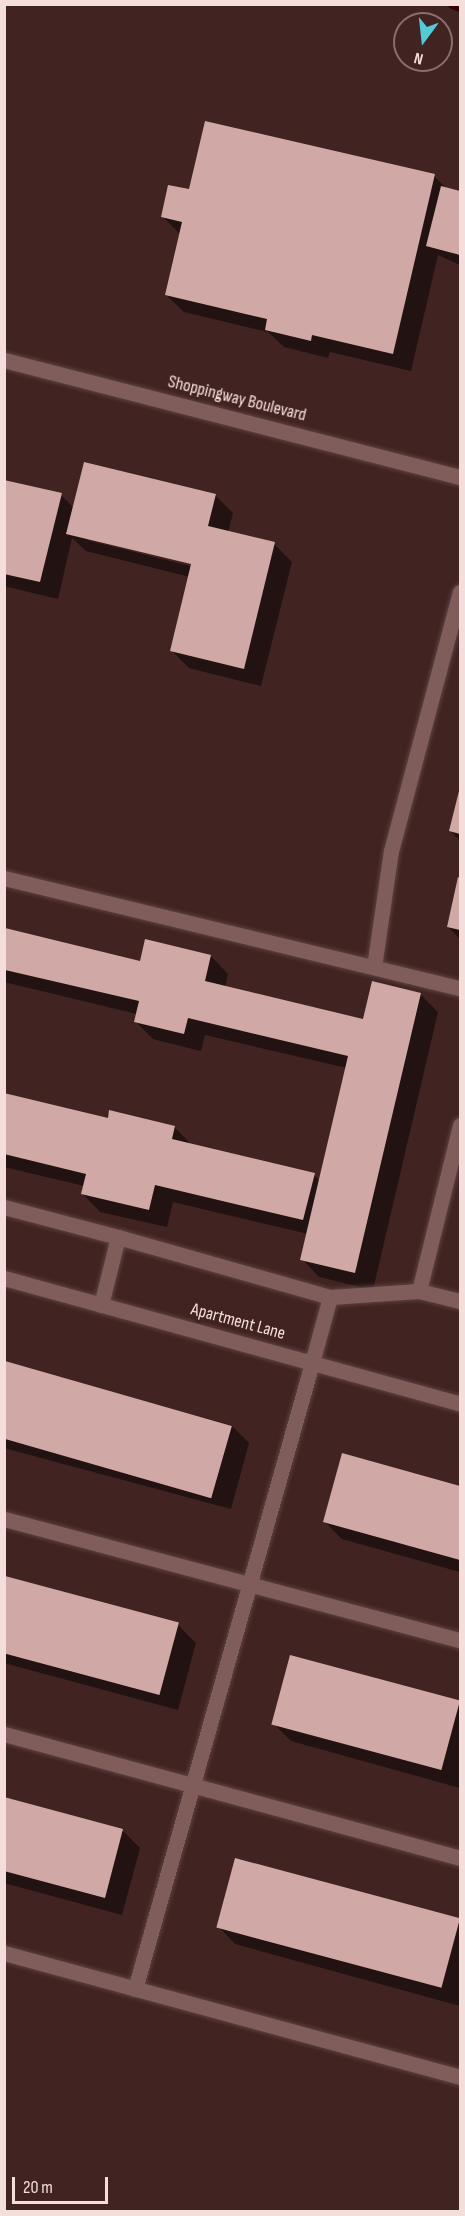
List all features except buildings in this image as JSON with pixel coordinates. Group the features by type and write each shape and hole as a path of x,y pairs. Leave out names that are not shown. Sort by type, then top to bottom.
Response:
{"street":[{"name":"Shoppingway Boulevard","path":"4,360 460,477"},
{"path":"374,967 391,851 460,592"},
{"path":"4,878 460,988"},
{"path":"419,1291 460,1125"},
{"path":"4,1207 330,1297 419,1291 460,1301"},
{"path":"101,1305 118,1237"},
{"name":"Apartment Lane","path":"4,1278 460,1404"},
{"path":"135,1989 330,1297"},
{"path":"4,1519 460,1640"},
{"path":"4,1734 460,1858"},
{"path":"4,1953 460,2077"}],"waterway":[{"path":"452,4 460,7"}]}
